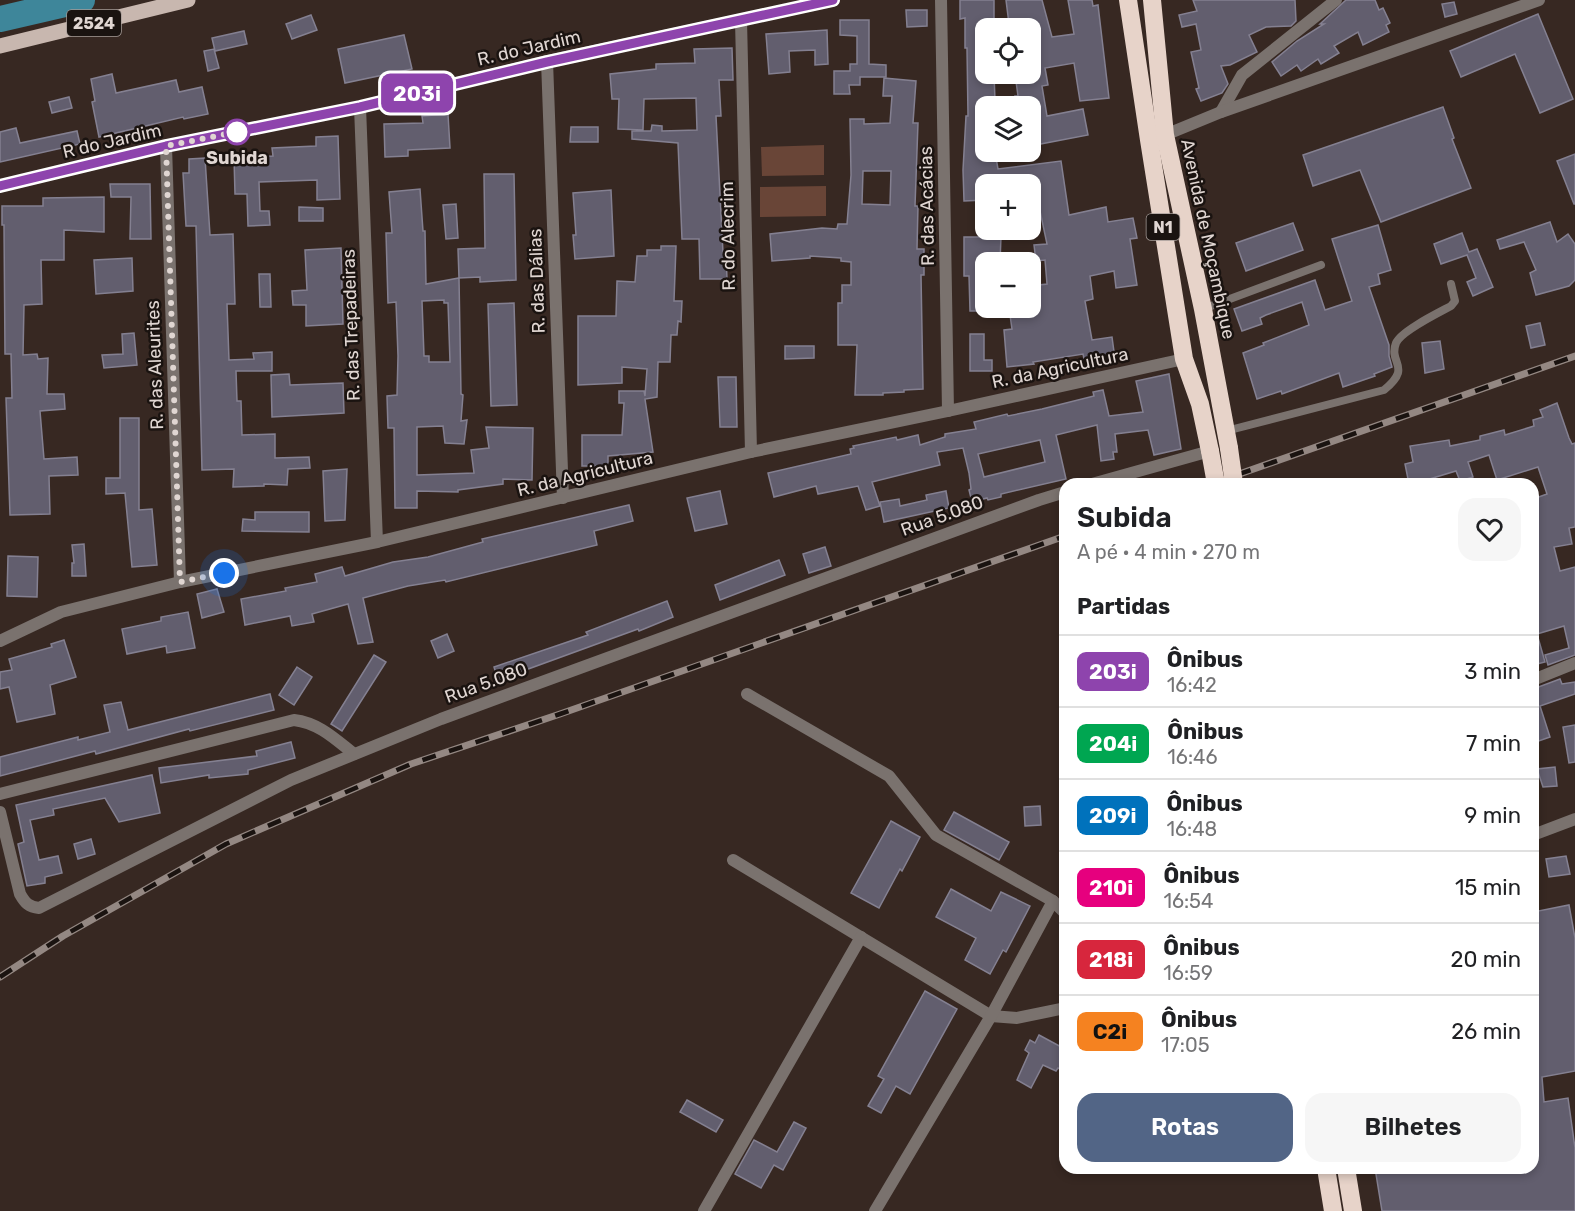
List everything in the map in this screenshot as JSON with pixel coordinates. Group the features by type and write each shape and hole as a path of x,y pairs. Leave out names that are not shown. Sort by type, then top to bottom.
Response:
{"highway":[{"name":"N1","path":"1128,0 1184,359 1200,404 1215,478"},
{"name":"Avenida de Moçambique","path":"1152,0 1165,135 1203,309 1233,478"},
{"path":"1327,1174 1333,1211"},
{"path":"1347,1174 1353,1211"}],"main road":[{"name":"2524","path":"0,46 188,0"}],"street":[{"name":"R. do Jardim","path":"233,133 360,107 547,62 833,0"},
{"name":"R. das Acácias","path":"941,0 948,411"},
{"path":"1221,112 1242,75 1336,0"},
{"path":"1165,135 1221,112 1539,0"},
{"name":"R. do Alecrim","path":"741,20 751,452"},
{"name":"R. das Dálias","path":"547,62 563,498"},
{"name":"R. das Trepadeiras","path":"360,107 377,542"},
{"name":"R do Jardim","path":"0,186 166,146 233,133"},
{"name":"R. das Aleurites","path":"166,146 180,582"},
{"name":"R. da Agricultura","path":"0,642 61,612 180,582 377,542 751,452 1184,359"},
{"path":"1113,478 1210,451"},
{"name":"Rua 5.080","path":"0,812 20,894 25,903 39,908 291,780 354,754 441,719 1059,494"},
{"path":"1539,678 1575,663"},
{"path":"747,694 889,776 936,835 1053,901 1059,907"},
{"path":"0,794 294,720 308,721 324,729 354,754"},
{"path":"1539,833 1575,819"},
{"path":"733,860 991,1016 1017,1018 1059,1009"},
{"path":"875,1211 991,1016 1053,901"},
{"path":"704,1211 861,937"}],"lane":[{"path":"1203,309 1321,265"},
{"path":"1227,440 1384,390 1395,381 1399,372 1395,345 1400,336 1451,306 1455,301 1451,284"}],"shaded area":[{"path":"824,145 824,175 762,176 761,147"},
{"path":"826,186 826,216 760,217 760,187"}],"building":[{"path":"960,0 994,0 994,18 975,18 975,84 994,84 995,96 975,96 975,162 997,162 998,169 1061,161 1069,215 1106,207 1108,222 1133,218 1137,238 1130,239 1137,285 1116,288 1114,271 1090,276 1093,299 1085,301 1092,340 1112,337 1115,359 1085,363 1083,354 1007,367 1004,330 1012,329 1010,318 1041,318 1041,285 1047,284 1045,260 1041,260 1041,252 1035,252 1034,245 1047,244 1041,216 1041,174 975,174 975,200 964,201 963,170 966,116 968,116 967,48 965,48 965,18 960,19"},
{"path":"1006,0 1042,0 1052,37 1074,34 1068,0 1092,0 1093,6 1098,5 1109,98 1080,101 1074,63 1045,68 1048,85 1042,86 1047,116 1083,109 1088,135 1041,144 1041,96 1018,96 1016,84 1041,84 1041,18 1008,18"},
{"path":"1193,0 1295,0 1296,21 1291,26 1266,27 1249,35 1257,52 1230,65 1221,66 1228,84 1222,93 1201,101 1196,89 1199,88 1191,52 1201,50 1196,24 1182,27 1179,15 1197,11"},
{"path":"1346,0 1375,0 1379,10 1383,8 1390,23 1386,25 1389,32 1363,45 1358,32 1334,46 1339,53 1321,64 1318,59 1301,71 1297,65 1281,76 1272,62 1297,41 1324,24 1320,24"},
{"path":"1454,2 1457,14 1445,17 1442,4"},
{"path":"906,10 927,10 927,26 907,27"},
{"path":"1538,14 1573,99 1540,113 1515,54 1461,77 1450,51"},
{"path":"311,15 317,30 292,39 286,24"},
{"path":"840,20 869,20 869,64 886,65 886,77 860,77 860,85 849,85 850,94 834,94 834,71 850,71 850,64 857,64 857,36 840,35"},
{"path":"827,30 828,64 815,65 815,50 789,51 790,72 769,74 766,34"},
{"path":"244,31 247,44 215,51 212,38"},
{"path":"404,35 412,69 345,83 338,49"},
{"path":"732,48 733,80 719,80 721,116 716,116 723,253 726,253 727,279 700,279 699,239 682,239 678,143 632,139 632,131 651,131 652,125 662,126 662,131 697,130 696,98 644,99 643,130 618,129 619,99 612,99 610,74 656,69 656,64 695,63 694,49"},
{"path":"214,49 219,68 208,71 204,51"},
{"path":"112,74 116,93 176,80 179,92 202,87 208,114 184,119 183,117 99,137 92,102 95,101 91,79"},
{"path":"884,78 916,81 913,123 918,123 915,206 918,206 917,249 924,249 924,275 921,275 923,389 883,393 883,395 855,395 857,345 838,345 838,303 842,303 842,285 851,285 851,262 841,261 841,258 810,256 810,258 772,261 770,234 822,228 837,229 838,224 847,224 851,175 850,119 864,119 864,124 890,123 892,96 883,96","holes":["863,171 891,171 890,205 862,204"]},
{"path":"69,97 72,108 52,113 49,102"},
{"path":"1443,107 1454,138 1452,139 1471,188 1381,222 1360,170 1313,186 1303,155"},
{"path":"448,114 450,148 408,150 408,156 385,157 384,124 423,123 422,116"},
{"path":"571,127 598,127 598,142 570,142"},
{"path":"16,128 20,143 77,131 80,144 0,162 0,132"},
{"path":"338,136 340,199 317,200 317,180 259,182 260,211 269,211 270,225 248,226 247,194 235,194 234,158 273,156 272,148 316,146 316,137"},
{"path":"1575,154 1575,204 1574,204 1557,161"},
{"path":"205,158 210,235 233,234 235,304 227,304 229,360 254,359 253,353 272,352 272,371 236,371 237,401 241,401 242,435 275,434 275,458 309,457 310,468 288,469 287,485 264,484 264,486 233,487 234,469 202,470 196,226 186,226 183,173 189,173 189,159"},
{"path":"484,174 514,174 516,280 480,282 480,277 459,278 458,249 485,248"},
{"path":"110,184 150,184 151,239 130,239 131,197 111,197"},
{"path":"420,189 423,231 425,231 426,284 459,278 461,394 463,395 461,421 467,420 464,444 445,443 443,426 417,427 417,475 474,473 471,450 489,448 486,427 533,428 532,480 503,479 503,484 458,490 458,492 417,491 417,508 395,508 394,428 388,428 387,396 397,395 398,356 396,302 388,303 386,233 392,233 389,192","holes":["444,300 444,303 448,303 450,362 429,362 429,356 424,356 422,301"]},
{"path":"611,190 614,256 575,259 573,193"},
{"path":"104,197 104,232 64,230 64,260 41,260 42,304 24,305 23,355 37,354 38,359 48,358 47,394 64,394 65,409 40,411 44,459 77,457 78,475 49,476 50,514 10,515 6,398 12,398 11,354 5,354 2,206 43,206 43,198"},
{"path":"456,204 458,238 446,239 443,205"},
{"path":"299,207 323,208 323,221 299,221"},
{"path":"1550,222 1557,242 1568,234 1575,244 1575,280 1569,286 1536,295 1530,273 1536,270 1524,242 1500,249 1497,240"},
{"path":"1293,223 1303,250 1246,271 1236,243"},
{"path":"1378,225 1391,270 1378,274 1380,284 1369,287 1389,345 1392,367 1374,374 1375,376 1343,387 1339,373 1282,394 1281,391 1257,399 1243,353 1309,325 1302,302 1266,315 1260,318 1262,324 1242,331 1234,309 1315,280 1325,310 1352,301 1332,239"},
{"path":"1462,233 1469,252 1477,249 1493,287 1473,296 1467,282 1476,278 1467,255 1441,264 1434,244"},
{"path":"964,237 975,237 975,240 1001,240 1000,252 975,252 975,311 970,311 969,276 964,276"},
{"path":"661,246 676,246 674,301 682,301 681,322 678,321 677,335 671,335 670,362 658,362 657,397 645,399 653,452 608,456 608,466 582,466 582,435 622,435 624,403 619,403 619,391 644,391 645,396 647,369 622,367 622,383 578,385 578,316 616,316 617,281 635,282 637,256 647,256 647,250 661,250"},
{"path":"341,248 343,324 306,326 306,305 293,305 292,291 307,290 305,250"},
{"path":"132,258 133,291 96,294 94,260"},
{"path":"259,274 270,274 271,307 260,307"},
{"path":"514,303 517,405 491,406 488,304"},
{"path":"1540,323 1545,345 1531,348 1526,326"},
{"path":"134,333 137,365 104,368 102,355 123,354 122,334"},
{"path":"970,334 984,334 984,360 992,360 992,371 970,371"},
{"path":"1440,341 1444,369 1425,373 1422,343"},
{"path":"785,346 814,346 814,358 785,359"},
{"path":"289,374 290,385 343,383 344,413 272,417 271,375"},
{"path":"1169,374 1181,449 1154,455 1148,430 1115,434 1117,452 1113,452 1114,459 1101,461 1097,425 1056,435 1066,478 1001,494 1001,497 988,500 987,498 972,502 969,473 963,448 937,452 940,465 872,482 880,506 866,510 858,486 818,494 816,486 774,497 768,473 851,454 850,449 854,448 853,446 896,437 897,440 918,435 920,445 945,437 945,434 976,429 974,422 1042,409 1094,396 1093,392 1103,390 1109,416 1143,412 1136,381","holes":["1040,440 1045,462 984,477 978,454"]},
{"path":"718,377 736,377 737,427 720,427"},
{"path":"1557,403 1569,438 1572,444 1575,443 1575,527 1569,528 1572,544 1554,547 1560,571 1575,567 1575,655 1548,665 1545,655 1569,648 1564,626 1539,633 1539,497 1547,494 1538,467 1496,478 1489,455 1468,462 1473,477 1470,478 1459,478 1456,471 1433,478 1408,478 1405,464 1413,462 1410,446 1449,440 1450,446 1480,440 1480,436 1504,430 1505,435 1534,426 1533,420 1543,417 1540,410"},
{"path":"120,418 139,418 139,510 152,509 157,565 132,567 125,493 106,494 106,478 120,478"},
{"path":"347,469 345,520 325,521 323,471"},
{"path":"720,491 727,524 695,531 687,498"},
{"path":"946,491 949,508 884,522 880,502 899,499 900,506 927,500 926,495"},
{"path":"629,505 633,521 594,531 597,545 446,582 445,580 408,586 363,598 373,642 358,644 348,604 312,614 314,622 292,626 290,616 245,625 241,599 286,591 285,588 317,582 315,574 342,567 345,576 393,562 428,557 483,542 482,539"},
{"path":"255,512 309,512 309,532 242,531 243,519 255,520"},
{"path":"84,544 86,576 72,576 72,563 74,563 72,545"},
{"path":"825,547 831,566 809,573 803,554"},
{"path":"8,556 38,557 37,597 7,596"},
{"path":"779,560 785,575 720,600 715,585"},
{"path":"217,589 224,612 202,618 197,594"},
{"path":"667,601 673,617 498,680 494,667 588,635 586,632"},
{"path":"188,612 195,648 167,653 166,646 127,654 122,629 161,621 161,617"},
{"path":"447,634 454,651 438,658 431,641"},
{"path":"64,640 76,677 50,685 55,714 17,722 9,687 0,689 0,672 12,670 9,659 52,647 51,644"},
{"path":"1539,641 1545,662 1539,664"},
{"path":"374,655 386,662 342,731 331,724"},
{"path":"297,667 312,677 294,705 279,695"},
{"path":"1560,679 1562,684 1575,682 1575,694 1540,706 1550,737 1539,741 1539,687"},
{"path":"270,694 274,710 190,731 189,729 96,754 95,751 0,776 0,757 78,737 78,740 110,732 104,705 121,702 128,730"},
{"path":"1575,725 1575,762 1569,763 1563,727"},
{"path":"291,742 295,758 248,770 248,774 209,778 209,775 161,783 159,768 257,756 256,751"},
{"path":"1555,767 1557,786 1543,787 1539,769"},
{"path":"152,775 160,813 119,822 105,798 53,809 54,815 30,820 39,860 58,856 62,873 45,877 45,883 27,886 18,844 24,842 16,805"},
{"path":"1040,806 1041,825 1025,826 1024,807"},
{"path":"954,812 1009,842 999,860 944,830"},
{"path":"891,821 920,837 879,908 851,893"},
{"path":"91,839 95,854 78,859 74,844"},
{"path":"1566,856 1570,874 1549,877 1546,859"},
{"path":"951,889 991,911 1001,892 1030,906 1006,952 1003,950 990,974 965,960 976,938 936,917"},
{"path":"1569,905 1575,938 1575,1071 1542,1077 1544,1102 1568,1098 1575,1148 1575,1211 1382,1211 1376,1174 1539,1174 1539,911"},
{"path":"925,991 957,1009 910,1094 896,1086 881,1113 868,1106 884,1079 878,1076"},
{"path":"1039,1035 1059,1046 1059,1068 1056,1071 1043,1065 1031,1088 1017,1080 1029,1053 1025,1050 1030,1040 1035,1043"},
{"path":"687,1100 723,1120 716,1132 680,1112"},
{"path":"794,1122 806,1128 783,1170 774,1165 761,1188 735,1174 754,1140 777,1152"}],"waterway":[{"path":"0,19 82,0"}],"railway":[{"path":"1228,478 1575,356"},
{"path":"0,977 63,936 226,844 411,764 560,714 1059,538"}],"bus line":[{"name":"203i","path":"0,186 166,146 360,107 547,62 833,0"}],"place":[{"name":"Subida","path":"237,132"}],"route":[{"path":"224,573 180,582 166,146 237,132"}]}
